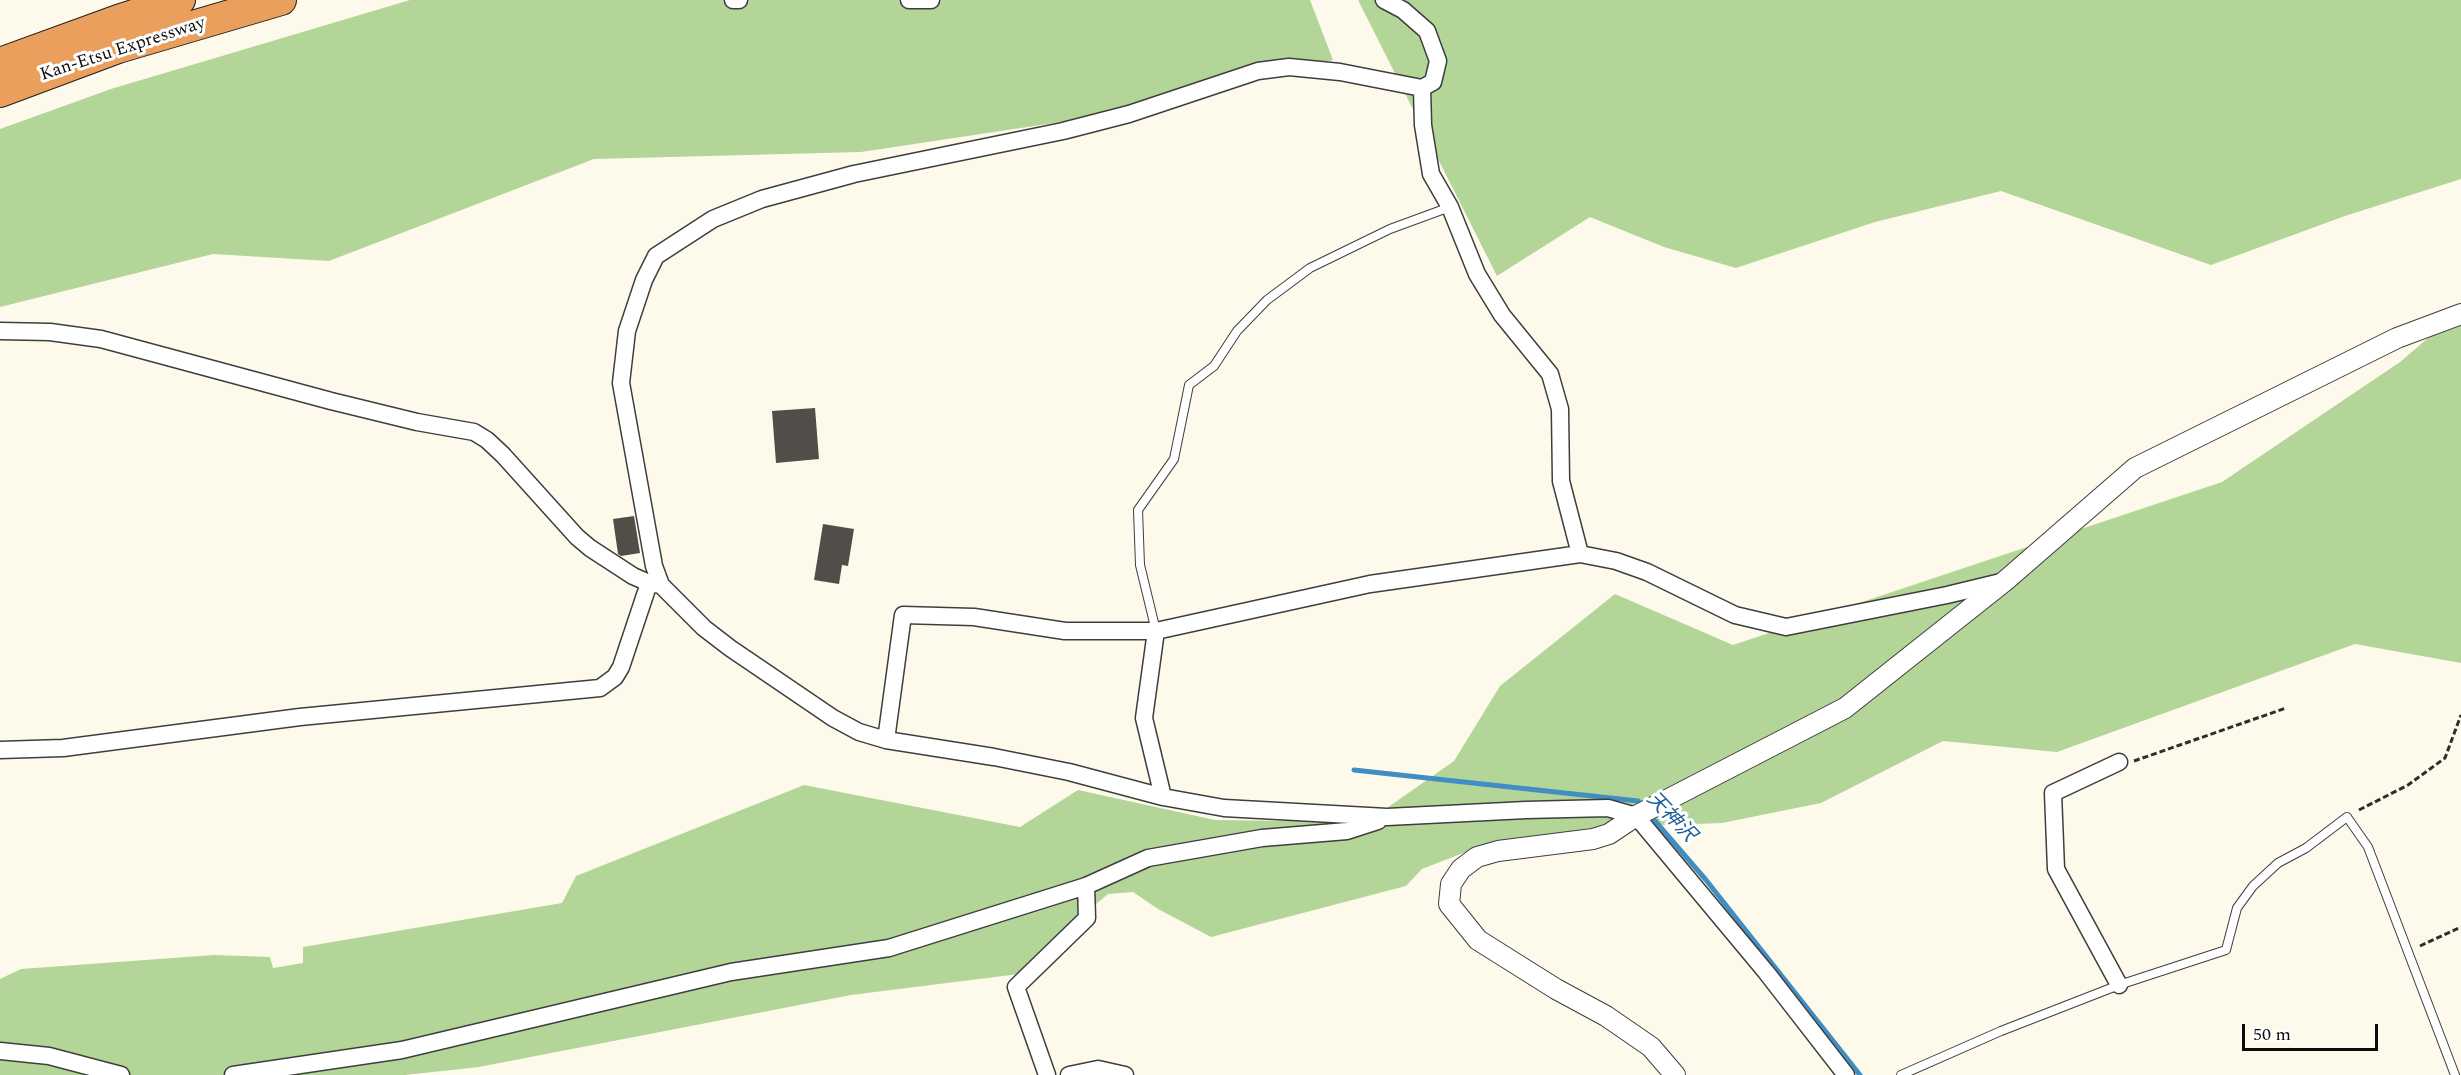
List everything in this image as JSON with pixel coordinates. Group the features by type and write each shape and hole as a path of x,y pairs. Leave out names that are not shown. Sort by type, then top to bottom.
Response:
{"highway":[{"name":"Kan-Etsu Expressway","path":"0,63 180,0"},
{"name":"Kan-Etsu Expressway","path":"0,92 118,48 281,0"}],"street":[{"path":"733,0 739,0"},
{"path":"909,0 931,0"},
{"path":"0,750 63,748 300,717 600,688 615,677 621,667 655,584 654,566 621,383 623,357 634,305 656,256 713,219 762,199 854,174 1107,120 1258,71 1289,67 1340,72 1422,88 1433,82 1438,60 1426,31 1403,10 1384,0"},
{"path":"1422,88 1423,125 1431,174 1450,207 1477,274 1502,315 1550,374 1560,409 1561,481 1580,554"},
{"path":"1675,1075 1651,1047 1606,1016 1556,989 1478,940 1449,904 1450,884 1461,870 1478,857 1497,851 1593,839 1609,834 1636,816 1845,708 2005,580 2135,468 2397,338 2461,314"},
{"path":"0,331 50,332 101,339 363,409 474,432 503,455 577,537 590,548 618,568 655,584 730,648 833,718 859,732 886,740 994,757 1069,772 1162,797 1224,808 1387,817 1608,808 1636,816 1766,972 1846,1075"},
{"path":"886,740 903,615 974,617 1065,631 1156,631 1370,584 1580,554 1616,561 1647,572 1735,615 1785,627 1947,595 2005,580"},
{"path":"1156,631 1144,718 1162,797"},
{"path":"2120,985 2056,869 2053,793 2123,763"},
{"path":"233,1075 402,1050 731,972 889,948 1086,886 1149,858 1262,838 1347,831 1387,817"},
{"path":"1047,1075 1016,987 1087,918 1086,886"},
{"path":"0,1051 49,1056 121,1075"},
{"path":"1069,1075 1098,1070 1125,1075"}],"lane":[{"path":"1156,631 1140,565 1138,510 1174,459 1189,385 1214,366 1237,331 1267,300 1310,268 1390,229 1450,207"},
{"path":"1901,1075 2001,1031 2120,985 2226,950 2237,908 2253,886 2278,863 2306,848 2347,817 2368,847 2455,1075"}],"path":[{"path":"2123,763 2286,708"},
{"path":"2347,817 2408,785 2445,758 2461,716"},
{"path":"2408,951 2461,927"}],"green space":[{"path":"410,0 1310,0 1333,60 1127,112 861,152 594,159 329,261 213,254 0,307 0,129 111,89"},
{"path":"1358,0 2461,0 2461,179 2345,216 2211,265 2001,191 1875,222 1736,268 1664,247 1590,217 1497,276"},
{"path":"2461,310 2461,663 2355,644 2057,752 1943,741 1821,803 1722,823 1591,828 1489,843 1422,869 1406,886 1211,937 1158,909 1133,892 1108,894 1066,929 1035,972 851,995 479,1067 405,1075 0,1075 0,979 21,969 214,955 270,957 273,968 303,963 303,947 562,903 576,876 804,785 1020,827 1078,790 1215,820 1367,822 1454,761 1500,686 1615,594 1733,645 2222,482 2400,362"}],"building":[{"path":"815,408 819,459 776,463 772,411"},
{"path":"634,516 640,553 621,556 618,554 613,519"},
{"path":"823,524 854,529 848,566 842,565 839,584 814,580"}],"waterway":[{"name":"天神沢","path":"1354,770 1638,801 1642,807"},
{"name":"天神沢","path":"1649,814 1706,880 1860,1075"}]}
